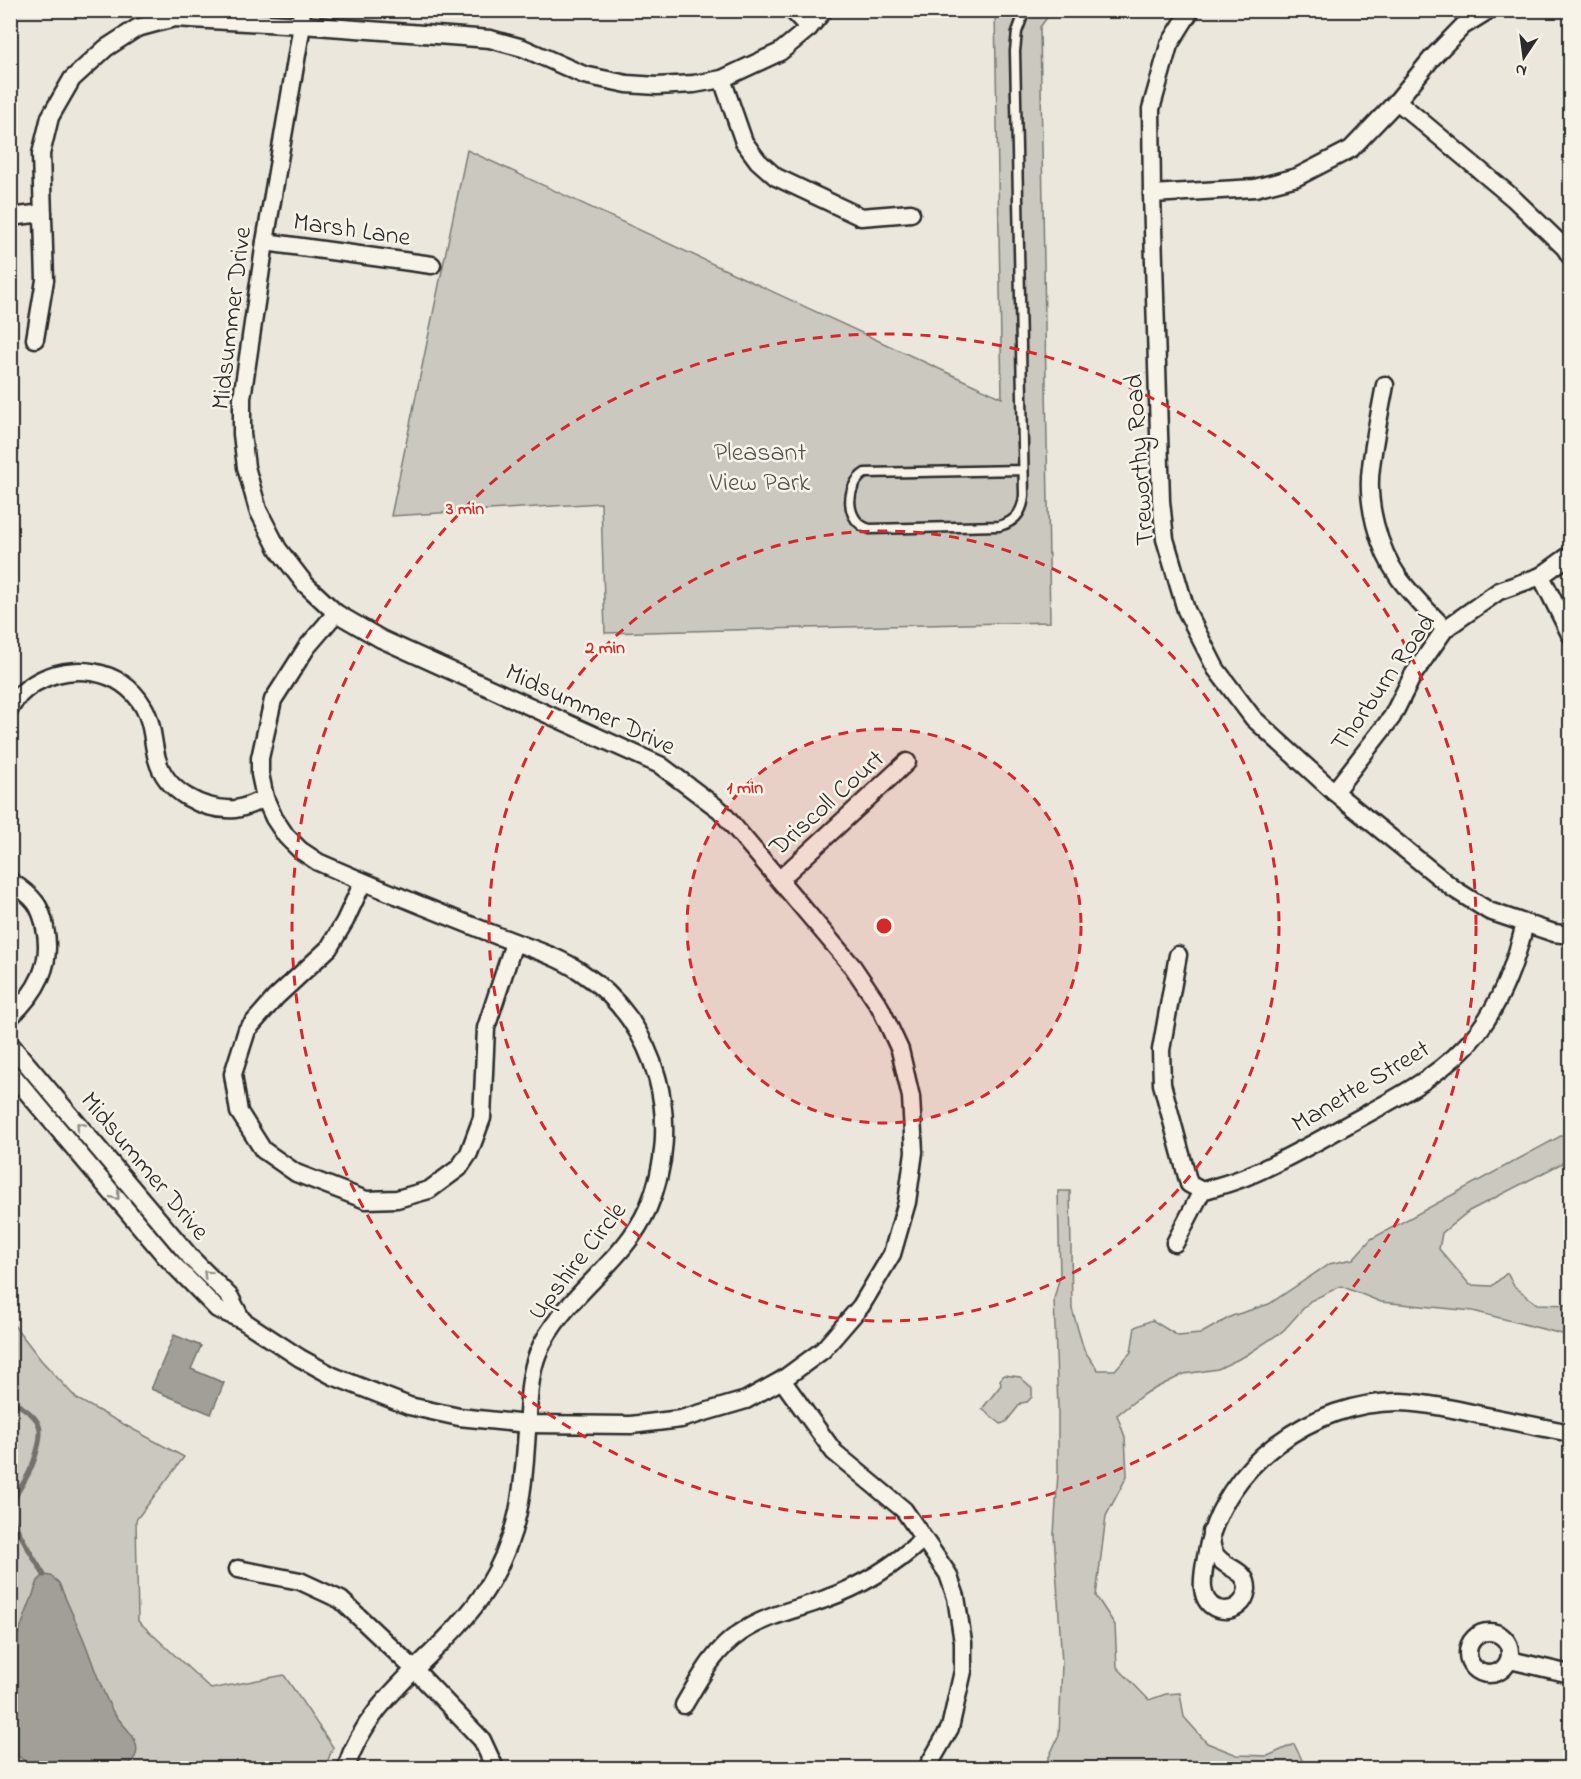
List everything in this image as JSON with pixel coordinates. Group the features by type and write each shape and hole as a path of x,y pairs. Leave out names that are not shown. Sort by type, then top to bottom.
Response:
{"street":[{"path":"792,10 809,28"},
{"path":"35,339 45,280 41,154 50,117 72,79 106,48 137,28 174,18 302,17 490,39 523,48 584,75 627,84 657,86 694,84 722,79 780,52 809,28 824,10"},
{"name":"Treworthy Road","path":"1191,10 1169,45 1151,109 1161,501 1166,539 1186,610 1216,669 1253,718 1334,792 1454,889 1489,911 1554,933 1570,935"},
{"path":"1152,194 1255,188 1298,177 1351,149 1397,101 1462,26 1489,10"},
{"name":"Midsummer Drive","path":"10,1072 166,1257 217,1309 242,1320 300,1358 333,1376 389,1399 431,1412 459,1417 527,1424 631,1425 681,1419 746,1400 783,1380 823,1350 861,1306 892,1254 907,1202 914,1152 911,1097 900,1050 880,1007 853,967 720,810 660,765 381,639 336,614 304,584 278,549 258,510 246,467 242,434 242,398 302,17"},
{"path":"722,79 744,142 758,161 776,177 861,217 912,213"},
{"path":"1397,101 1513,198 1565,248 1570,256"},
{"path":"10,217 43,213"},
{"name":"Marsh Lane","path":"265,242 432,265"},
{"path":"1385,385 1370,469 1371,501 1376,524 1385,552 1399,578 1445,630"},
{"name":"Thorburn Road","path":"1334,792 1392,717 1413,675 1445,630 1499,591 1541,576 1570,555"},
{"path":"1541,576 1570,634"},
{"name":"Upshire Circle","path":"336,614 307,647 273,700 260,758 265,798 274,818 286,836 300,850 318,862 553,957 580,970 605,989 628,1015 648,1050 660,1081 665,1116 662,1165 656,1190 646,1213 632,1237 552,1329 538,1353 530,1381 523,1490 515,1527 502,1563 477,1604 370,1719 346,1768"},
{"path":"10,709 27,688 48,675 72,670 95,672 113,678 130,691 143,706 150,723 157,761 167,779 184,795 201,804 218,809 238,809 265,798"},
{"name":"Driscoll Court","path":"780,879 907,762"},
{"path":"10,881 36,903 44,921 48,943 46,967 37,988 10,1017"},
{"path":"363,882 345,921 329,948 276,997 247,1030 233,1074 239,1112 262,1150 296,1173 366,1200 397,1199 429,1190 459,1168 469,1154 482,1118 486,1028 514,943"},
{"name":"Manette Street","path":"1202,1191 1249,1176 1317,1141 1413,1088 1449,1062 1478,1032 1498,1001 1518,954 1525,923"},
{"path":"1175,1243 1202,1191 1189,1184 1162,1084 1161,1050 1178,955"},
{"name":"Midsummer Drive","path":"10,1044 178,1243 230,1297 242,1320"},
{"path":"783,1380 834,1452 904,1510 948,1574 956,1597 963,1642 963,1671 950,1728 927,1768"},
{"path":"1211,1533 1217,1515 1230,1494 1258,1460 1293,1432 1344,1411 1372,1404 1425,1404 1570,1433"},
{"path":"684,1705 711,1659 739,1633 770,1616 825,1599 863,1583 900,1561 923,1539"},
{"path":"238,1569 300,1581 341,1600 415,1670 482,1740 495,1768"},
{"path":"1510,1660 1570,1674"}],"lane":[{"path":"1023,470 865,474 859,477 853,487 851,508 856,521 870,529 999,526 1016,518 1022,508 1024,495 1015,51 1017,32 1025,10"}],"green space":[{"name":"Pleasant View Park","path":"995,11 1052,11 1040,27 1050,622 605,633 601,503 391,516 467,150 1002,398"},
{"path":"1570,1131 1570,1159 1469,1211 1442,1233 1439,1249 1470,1285 1492,1286 1507,1273 1514,1286 1537,1304 1570,1305 1570,1333 1562,1334 1473,1311 1381,1302 1341,1286 1310,1301 1283,1331 1245,1356 1218,1369 1184,1374 1144,1394 1117,1415 1125,1437 1127,1476 1106,1516 1096,1596 1115,1625 1117,1667 1149,1700 1166,1694 1180,1693 1184,1717 1207,1743 1237,1755 1268,1756 1294,1744 1306,1768 1044,1768 1059,1735 1062,1664 1054,1534 1058,1473 1054,1299 1060,1276 1058,1191 1070,1191 1072,1309 1084,1350 1098,1370 1115,1370 1131,1352 1135,1327 1152,1320 1178,1336 1200,1334 1232,1316 1269,1304 1329,1264 1353,1259 1371,1239"},
{"path":"10,1320 41,1360 77,1399 184,1457 136,1520 138,1621 211,1689 284,1675 333,1747 325,1768 11,1768"},
{"path":"1004,1375 1020,1377 1032,1388 1032,1397 1027,1402 1021,1403 1006,1422 1001,1424 982,1409 1001,1385 1000,1380"}],"shaded area":[{"path":"174,1335 201,1346 191,1369 224,1383 211,1414 151,1389"},
{"path":"44,1575 51,1576 59,1583 109,1704 135,1741 136,1755 123,1767 35,1768 11,1751 11,1654 38,1581"}],"waterway":[{"path":"10,1399 33,1416 40,1428 34,1460 16,1496 12,1514 13,1520 44,1575"}]}
